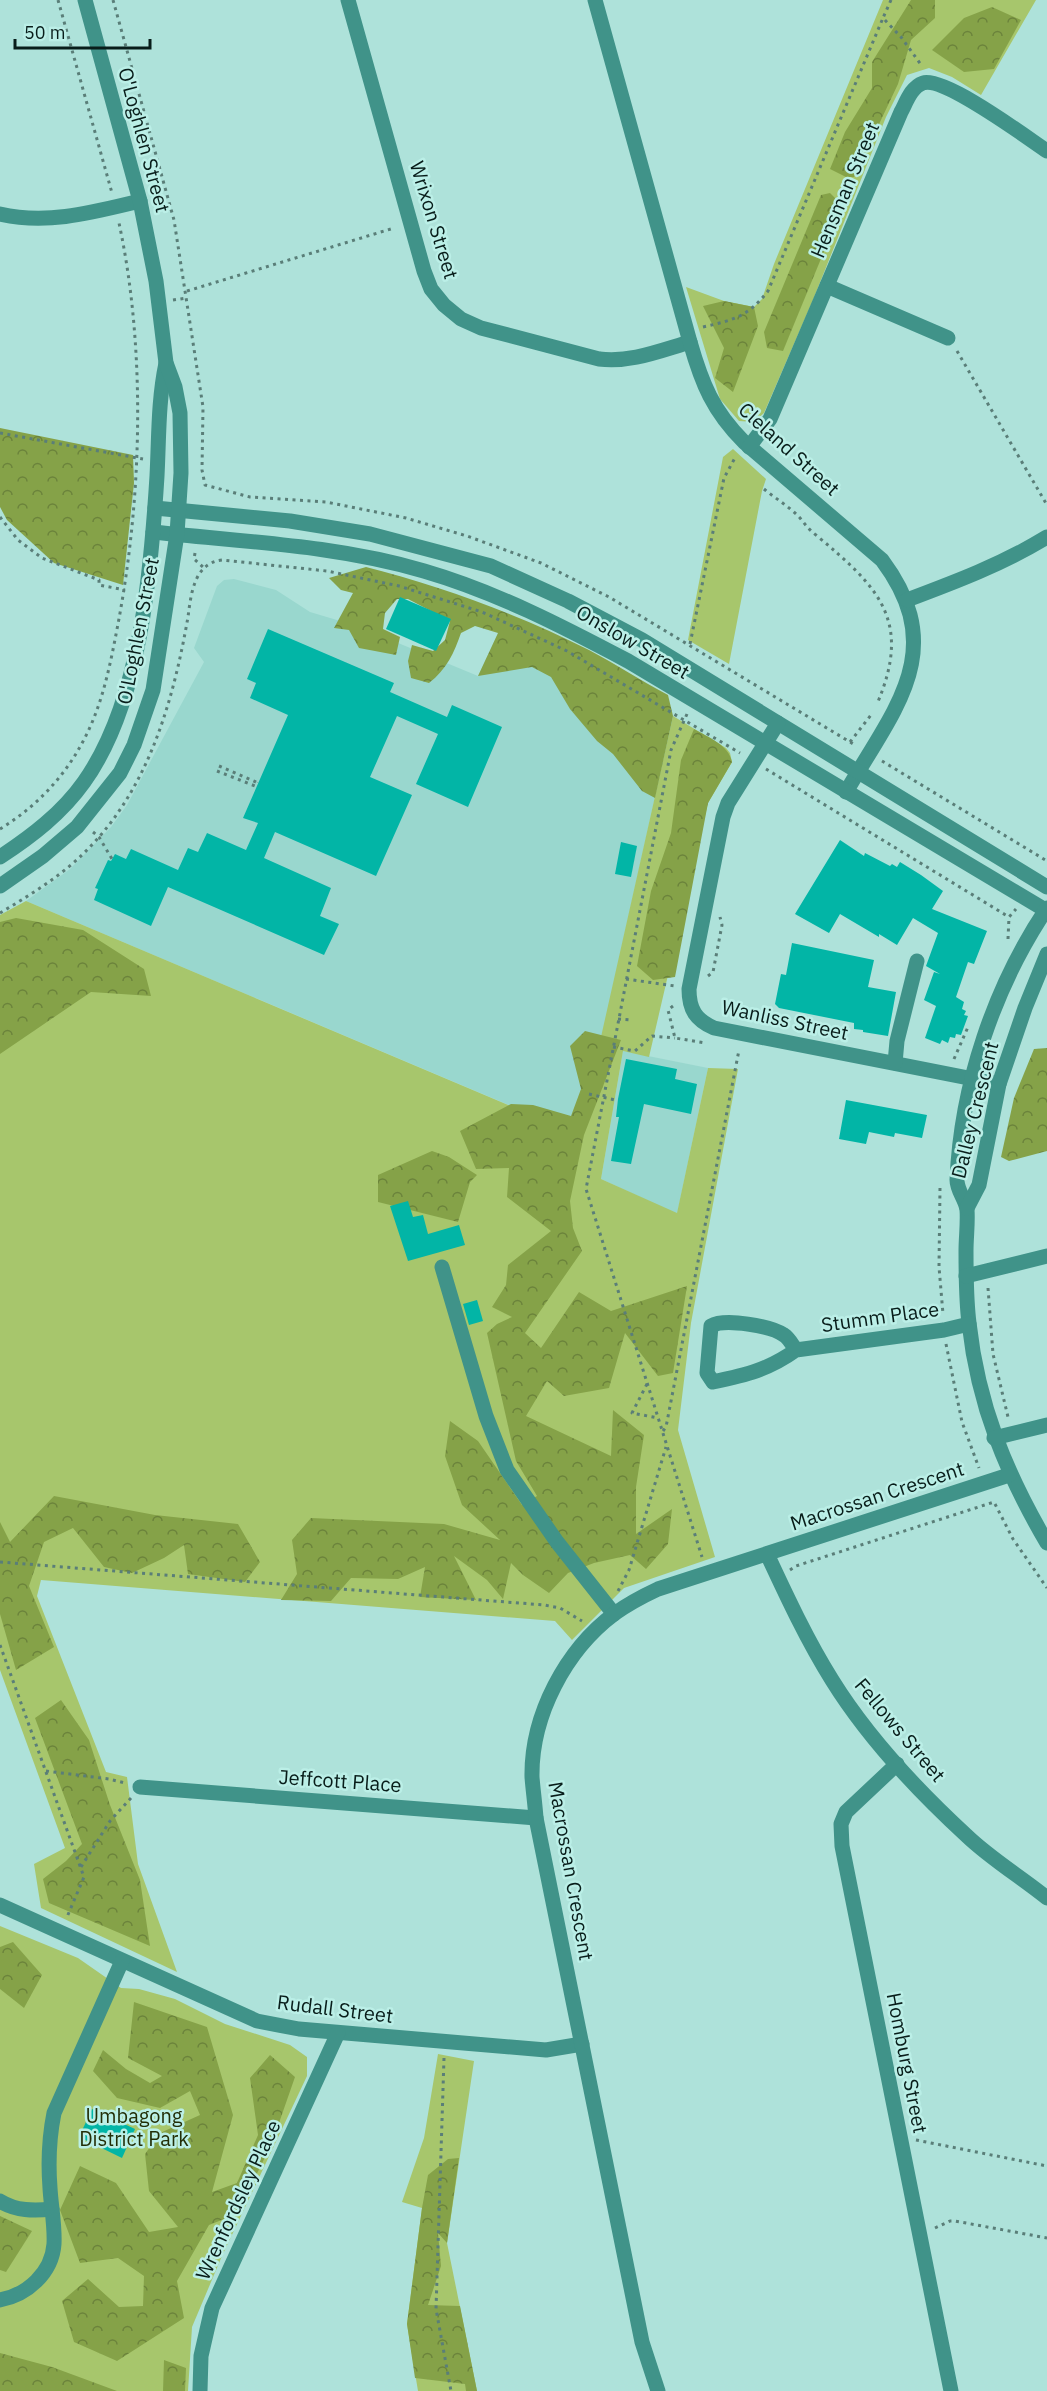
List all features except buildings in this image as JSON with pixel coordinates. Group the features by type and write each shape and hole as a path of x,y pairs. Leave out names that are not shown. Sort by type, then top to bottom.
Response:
{"street":[{"name":"O'Loghlen Street","path":"0,886 44,856 77,827 125,764 153,690 177,534 180,413 175,387 166,363 156,281 140,201 85,0"},
{"name":"Wrixon Street","path":"348,0 423,271 431,289 444,305 461,319 481,328 615,361 631,359 688,337"},
{"name":"Cleland Street","path":"595,0 698,372 711,401 725,423 747,444 882,560 896,579 907,600 914,633 914,656 909,677 897,706 846,792"},
{"path":"925,83 937,83 957,92 1047,151"},
{"name":"Hensman Street","path":"747,444 770,419 901,112 914,89 925,83"},
{"path":"0,214 34,219 62,218 140,201"},
{"path":"826,286 948,338"},
{"name":"O'Loghlen Street","path":"0,857 27,839 60,811 84,782 107,743 130,679 146,592 153,532 161,388 166,363"},
{"name":"Onslow Street","path":"155,508 290,521 370,534 491,566 568,601 642,640 1047,887"},
{"name":"Onslow Street","path":"153,532 282,543 362,556 423,570 482,590 557,623 628,661 1046,910"},
{"path":"907,600 968,578 1047,537"},
{"path":"482,590 491,566"},
{"name":"Wanliss Street","path":"778,723 728,803 723,818 689,989 691,1007 698,1019 714,1028 999,1084"},
{"path":"940,847 951,829"},
{"name":"Dalley Crescent","path":"1046,910 1024,944 999,998 971,1079 957,1183 967,1208 966,1276 969,1324 978,1381 994,1438 1010,1475 1047,1543"},
{"name":"Dalley Crescent","path":"967,1208 979,1185 999,1084 1025,1008 1047,954"},
{"path":"895,1063 897,1041 916,961"},
{"path":"966,1276 1047,1256"},
{"path":"442,1267 486,1416 507,1470 557,1542 614,1614"},
{"name":"Stumm Place","path":"796,1350 784,1335 752,1325 718,1322 711,1326 707,1373 713,1382 753,1374 778,1363 796,1350 944,1330 969,1324"},
{"path":"994,1438 1047,1425"},
{"name":"Macrossan Crescent","path":"658,2391 642,2342 536,1818 532,1776 537,1735 550,1695 570,1659 594,1633 614,1614 658,1589 1010,1475"},
{"name":"Fellows Street","path":"767,1554 797,1618 832,1681 864,1726 897,1764 968,1837 1047,1898"},
{"name":"Homburg Street","path":"897,1764 846,1812 841,1824 842,1846 951,2391"},
{"name":"Jeffcott Place","path":"140,1787 536,1818"},
{"name":"Rudall Street","path":"0,1905 257,2021 338,2033 546,2050 582,2044"},
{"path":"0,2300 12,2298 28,2289 45,2270 54,2245 49,2138 54,2113 122,1961"},
{"name":"Wrenfordsley Place","path":"200,2391 201,2356 212,2308 338,2033"},
{"path":"0,2201 8,2206 33,2211 52,2209"}],"path":[{"path":"0,829 33,806 54,783 81,746 100,702 111,664 125,590 133,515 136,458 134,327 127,261 115,207 58,0"},
{"path":"112,0 174,220 187,291 203,407 202,470"},
{"path":"688,337 739,318 759,302 768,291 891,0"},
{"path":"883,18 922,63 925,83"},
{"path":"187,291 393,228 411,225"},
{"path":"948,338 1047,505"},
{"path":"0,433 136,458"},
{"path":"690,645 724,478 747,444"},
{"path":"764,489 861,574 878,595 887,615 893,637 892,658 885,686 875,710 850,742"},
{"path":"0,517 18,540 42,558 99,580 99,585 125,590"},
{"path":"194,559 204,568"},
{"path":"177,676 193,584 204,568 213,561 327,571 399,586 469,608 527,631 567,651 1009,917 1009,936 1004,946"},
{"path":"609,597 1047,861"},
{"path":"693,701 671,750 586,1189 707,1573"},
{"path":"217,771 255,786 257,783 219,766"},
{"path":"0,913 51,881 73,864 116,817"},
{"path":"99,837 112,859"},
{"path":"626,979 689,989"},
{"path":"618,1019 631,1020"},
{"path":"953,1062 972,1020"},
{"path":"663,1432 666,1427 739,1048 744,1034"},
{"path":"613,1047 635,1051 652,1036 675,1038"},
{"path":"589,1094 615,1100"},
{"path":"988,1270 993,1354 1013,1433"},
{"path":"944,1330 950,1371 962,1422 979,1469"},
{"path":"648,1383 632,1413 658,1418"},
{"path":"617,1592 632,1560 666,1444"},
{"path":"778,1577 796,1566 994,1502 1013,1539 1047,1588"},
{"path":"0,1562 544,1605 560,1608 573,1615 594,1633"},
{"path":"0,1645 84,1877 60,1932"},
{"path":"46,1771 109,1779 140,1787 110,1821 81,1867"},
{"path":"451,2042 445,2051 436,2309 451,2391"},
{"path":"900,2135 1047,2166"},
{"path":"920,2233 955,2221 1047,2238"}],"shaded area":[{"path":"234,579 276,590 310,612 357,626 478,676 502,625 673,716 580,1135 26,901 70,869 111,827 127,805 204,662 194,648 217,586 224,580"},
{"path":"623,1051 708,1068 677,1214 601,1179"}],"green space":[{"path":"883,0 1036,0 981,95 952,77 929,68 907,75 886,117 813,300 764,413 754,422 739,421 720,399 686,287 724,301 754,307 762,299 774,264"},
{"path":"911,0 935,0 935,18 911,40 898,84 854,177 846,177 830,169 845,132 872,88 872,62"},
{"path":"992,7 1021,20 994,69 964,72 932,50 964,18"},
{"path":"830,193 841,204 825,249 783,351 767,348 764,332 821,195"},
{"path":"724,301 754,307 758,326 733,392 715,378 724,348 703,306"},
{"path":"0,428 133,455 134,483 123,585 54,563 7,520 0,507"},
{"path":"733,449 766,479 729,664 688,640 723,457"},
{"path":"366,567 451,592 508,613 589,650 668,695 673,716 655,798 642,791 613,754 597,741 570,709 551,677 532,667 478,676 498,633 475,626 461,633 449,660 435,678 429,683 411,678 408,661 412,645 433,651 445,640 450,621 408,599 397,599 385,613 383,629 400,637 396,655 359,648 349,630 334,628 353,593 341,590 329,578"},
{"path":"673,716 726,748 732,762 708,803 649,1057 623,1051 601,1179 677,1213 708,1068 738,1069 691,1323 678,1430 715,1557 624,1588 572,1640 555,1621 41,1580 37,1596 106,1772 127,1777 138,1864 177,1972 41,1908 34,1864 65,1848 0,1670 0,915 26,901 579,1135"},
{"path":"694,729 722,746 732,762 708,803 675,977 653,980 637,966 651,891 671,833 681,760"},
{"path":"16,918 83,930 144,969 151,996 91,992 0,1054 0,922"},
{"path":"585,1031 621,1040 584,1135 570,1201 573,1228 582,1251 525,1333 541,1348 579,1292 611,1311 687,1286 673,1373 658,1376 625,1333 609,1388 564,1396 547,1381 526,1416 611,1456 613,1410 644,1435 636,1487 636,1534 672,1509 668,1544 646,1569 630,1555 594,1563 568,1573 549,1593 523,1575 511,1563 503,1599 487,1580 454,1556 476,1600 420,1597 425,1567 398,1579 351,1578 331,1601 281,1600 297,1574 292,1540 311,1518 444,1524 500,1540 462,1505 445,1456 450,1421 478,1441 522,1505 537,1496 516,1461 487,1333 497,1324 512,1317 492,1307 506,1285 508,1265 551,1231 507,1197 509,1168 476,1169 460,1131 511,1104 533,1105 571,1116 581,1089 570,1046"},
{"path":"1047,1048 1047,1151 1009,1161 1001,1157 1014,1098 1034,1049"},
{"path":"432,1151 449,1157 477,1175 470,1182 458,1222 378,1202 378,1175"},
{"path":"54,1496 155,1515 238,1524 260,1562 245,1582 188,1574 184,1545 164,1558 132,1573 104,1567 73,1528 44,1542 29,1586 54,1647 16,1670 0,1614 0,1522 10,1542"},
{"path":"61,1700 89,1740 110,1805 140,1880 150,1946 49,1903 43,1879 66,1861 82,1844 35,1718"},
{"name":"Umbagong District Park","path":"0,1926 78,1958 121,1988 139,1989 175,1999 225,2024 290,2045 307,2057 307,2076 222,2256 192,2327 188,2391 0,2391"},
{"path":"13,1942 42,1975 24,2008 0,1989 0,1947"},
{"path":"134,2002 207,2027 233,2115 212,2192 237,2183 258,2135 250,2078 270,2055 295,2077 272,2143 237,2214 209,2225 177,2281 184,2318 117,2361 74,2342 62,2301 88,2279 119,2307 143,2306 144,2276 118,2258 80,2263 60,2210 80,2166 116,2183 149,2232 178,2227 149,2191 145,2154 160,2133 200,2115 190,2091 160,2108 117,2098 93,2071 103,2050 126,2069 150,2083 162,2076 128,2058"},
{"path":"438,2054 474,2061 447,2243 477,2391 418,2391 407,2324 422,2208 402,2202 424,2138"},
{"path":"459,2158 447,2243 438,2233 441,2266 428,2305 460,2306 477,2391 466,2391 465,2384 415,2378 407,2324 428,2175 448,2159"},
{"path":"0,2216 32,2231 6,2272 0,2270"},
{"path":"0,2353 52,2367 117,2391 0,2391"},
{"path":"164,2360 186,2368 185,2391 163,2391"}]}
